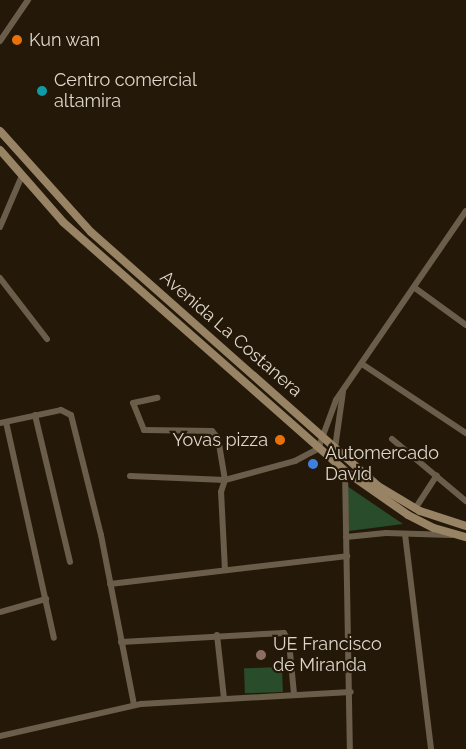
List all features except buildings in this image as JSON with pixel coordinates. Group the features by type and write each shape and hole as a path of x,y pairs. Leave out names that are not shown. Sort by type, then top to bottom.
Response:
{"street":[{"path":"0,41 28,0"},
{"name":"Avenida La Costanera","path":"0,131 91,232 378,486 415,509 466,526"},
{"name":"Avenida La Costanera","path":"0,150 21,178 63,222 345,471 394,508 462,537"},
{"path":"0,227 21,178"},
{"path":"130,476 225,480 295,461 318,448 324,439 327,422 343,388 415,288 466,211"},
{"path":"0,278 47,339"},
{"path":"415,288 466,325"},
{"path":"362,364 466,434"},
{"path":"335,448 343,388"},
{"path":"157,398 133,402 144,430 212,431 218,438 225,480 221,492 225,570"},
{"path":"54,638 3,423 61,410 71,415 110,584 134,705"},
{"path":"35,415 70,562"},
{"path":"392,439 466,501"},
{"path":"345,471 351,692 350,749"},
{"path":"415,509 437,475"},
{"path":"346,537 405,534 462,537"},
{"path":"405,534 431,749"},
{"path":"110,584 347,556"},
{"path":"0,612 46,599"},
{"path":"121,642 284,633 289,642 294,694"},
{"path":"217,635 224,698"},
{"path":"0,736 134,705 351,692"}],"green space":[{"path":"347,486 403,524 349,531"},
{"path":"282,667 283,692 245,693 244,668"}],"place":[{"name":"Kun wan","path":"17,40"},
{"name":"Centro comercial altamira","path":"42,91"},
{"name":"Yovas pizza","path":"280,440"},
{"name":"Automercado David","path":"313,464"},
{"name":"UE Francisco de Miranda","path":"261,655"}]}
